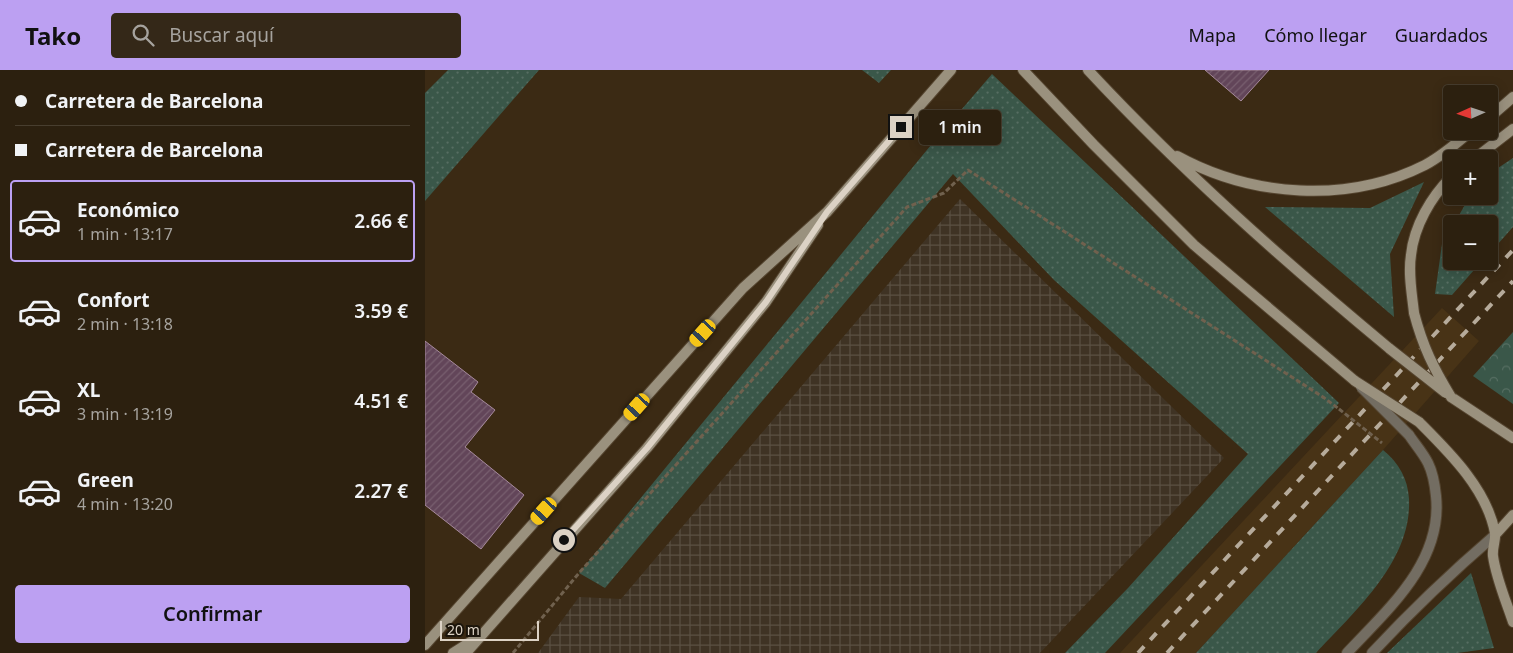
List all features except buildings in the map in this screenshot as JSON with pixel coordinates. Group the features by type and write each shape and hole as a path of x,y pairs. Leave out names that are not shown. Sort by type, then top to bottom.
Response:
{"main road":[{"path":"425,645 743,288 827,212 951,70"},
{"path":"1023,70 1094,145 1194,245 1355,381 1419,422 1438,441 1474,486 1486,506 1495,534 1493,555 1513,622"},
{"path":"1088,70 1165,150 1300,274 1390,350 1451,396 1513,438"},
{"path":"1498,110 1513,97"},
{"path":"1486,150 1513,129"},
{"path":"1165,150 1205,170 1259,186 1289,191 1347,189 1373,184 1403,175 1427,164 1459,140"},
{"path":"1443,185 1426,209 1417,231 1411,254 1410,281 1414,313 1422,342 1433,367 1451,396"},
{"path":"465,653 647,448 766,302 827,212"},
{"path":"1495,534 1513,515"},
{"path":"453,653 479,637"}],"street":[{"path":"1347,653 1400,596 1416,574 1428,554 1434,532 1437,507 1435,486 1429,464 1409,435 1355,381"},
{"path":"1372,653 1399,624 1495,534"}],"path":[{"path":"513,653 585,566 907,207 944,193 968,170 1323,397 1388,448"}],"shaded area":[{"path":"960,199 1224,458 1040,653 538,653 579,597 621,599"},
{"path":"1442,308 1479,341 1383,450 1196,653 1120,653"}],"green space":[{"path":"448,70 539,70 425,201 425,93"},
{"path":"862,70 891,70 879,83"},
{"path":"992,74 1339,403 1105,653 1065,653 1128,588 1248,454 1054,280 953,174 605,588 579,573 931,145"},
{"path":"1513,158 1513,227 1498,244 1498,215 1459,215 1465,205 1498,205 1498,168"},
{"path":"1424,182 1390,254 1394,317 1265,207 1370,208"},
{"path":"1443,242 1443,270 1474,270 1452,295 1435,294"},
{"path":"1513,332 1513,404 1473,376"},
{"path":"1383,450 1394,460 1405,478 1409,499 1407,522 1401,543 1391,564 1378,584 1347,620 1316,653 1196,653"},
{"path":"1471,573 1494,648 1457,653 1387,653"}],"railway":[{"path":"1138,653 1513,250"},
{"path":"1167,653 1513,281"}],"route":[{"path":"564,540 647,448 766,302 827,212 901,127"}]}
